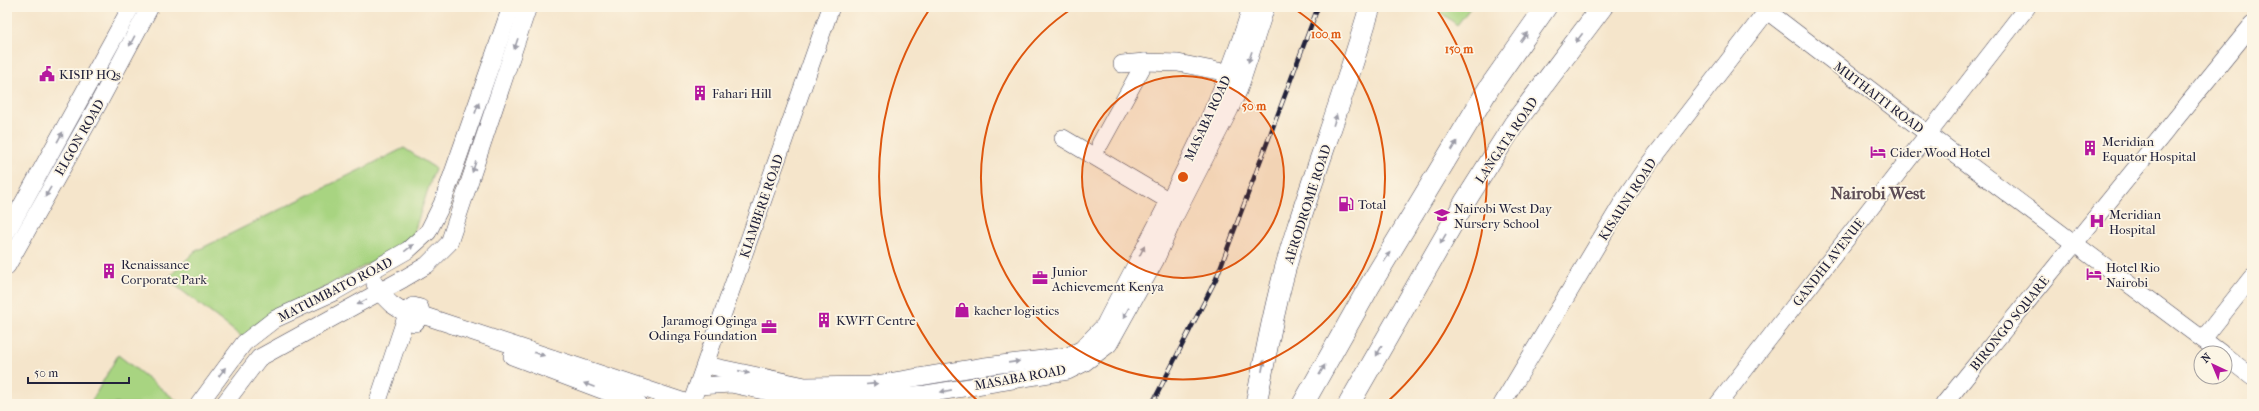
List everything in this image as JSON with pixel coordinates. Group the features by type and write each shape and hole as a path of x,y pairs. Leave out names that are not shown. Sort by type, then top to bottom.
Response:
{"main road":[{"name":"AERODROME ROAD","path":"1256,404 1273,317 1296,233 1325,151 1370,7"},
{"path":"1303,404 1369,287 1490,88 1546,7"},
{"name":"LANGATA ROAD","path":"1349,404 1466,200 1514,124 1602,7"}],"street":[{"name":"ELGON ROAD","path":"7,232 131,7"},
{"name":"ELGON ROAD","path":"7,266 97,106 150,7"},
{"name":"MATUMBATO ROAD","path":"199,404 244,343 275,319 334,292 391,260 408,250 428,232 442,204 511,7"},
{"name":"MATUMBATO ROAD","path":"224,404 259,358 427,265 449,243 528,7"},
{"name":"KIAMBERE ROAD","path":"691,404 831,7"},
{"name":"MASABA ROAD","path":"706,365 805,386 871,385 984,366 1062,357 1082,349 1104,326 1230,109 1252,29 1251,7"},
{"name":"MASABA ROAD","path":"698,386 731,384 792,397 852,398 926,394 984,383 1068,371 1084,362 1109,344 1155,261 1174,204 1228,73 1266,7"},
{"name":"GANDHI AVENUE","path":"1718,404 2028,7"},
{"name":"MUTHAITI ROAD","path":"1766,8 1928,134 2211,345"},
{"name":"KISAUNI ROAD","path":"1502,404 1603,234 1645,169 1766,8"},
{"name":"BIRONGO SQUARE","path":"1944,404 2074,242 2252,25"},
{"path":"1100,144 1145,62"},
{"path":"1122,64 1145,62 1178,63 1228,73"},
{"path":"468,132 484,138"},
{"path":"1063,138 1174,204"},
{"path":"377,404 413,315 403,279 391,260"},
{"path":"369,272 379,292 391,304 413,315 639,404"},
{"path":"2203,339 2252,277"},
{"path":"413,315 691,404"},
{"path":"244,343 259,358"},
{"path":"2233,362 2252,377"},
{"path":"984,366 984,383"}],"green space":[{"path":"1434,7 1471,7 1457,25"},
{"path":"404,148 435,168 411,241 290,306 242,337 167,279 194,252"},
{"path":"118,355 181,404 90,404"}],"railway":[{"path":"1152,404 1216,279 1318,7"}],"place":[{"name":"KISIP HQs","path":"47,74"},
{"name":"Fahari Hill","path":"700,93"},
{"name":"Meridian Equator Hospital","path":"2090,148"},
{"name":"Cider Wood Hotel","path":"1878,152"},
{"name":"Total","path":"1346,204"},
{"name":"Nairobi West Day Nursery School","path":"1442,215"},
{"name":"Meridian Hospital","path":"2097,221"},
{"name":"Renaissance Corporate Park","path":"109,271"},
{"name":"Hotel Rio Nairobi","path":"2094,274"},
{"name":"Junior Achievement Kenya","path":"1040,278"},
{"name":"kacher logistics","path":"962,310"},
{"name":"KWFT Centre","path":"824,320"},
{"name":"Jaramogi Oginga Odinga Foundation","path":"769,327"}],"district":[{"name":"Nairobi West","path":"1878,193"}]}
